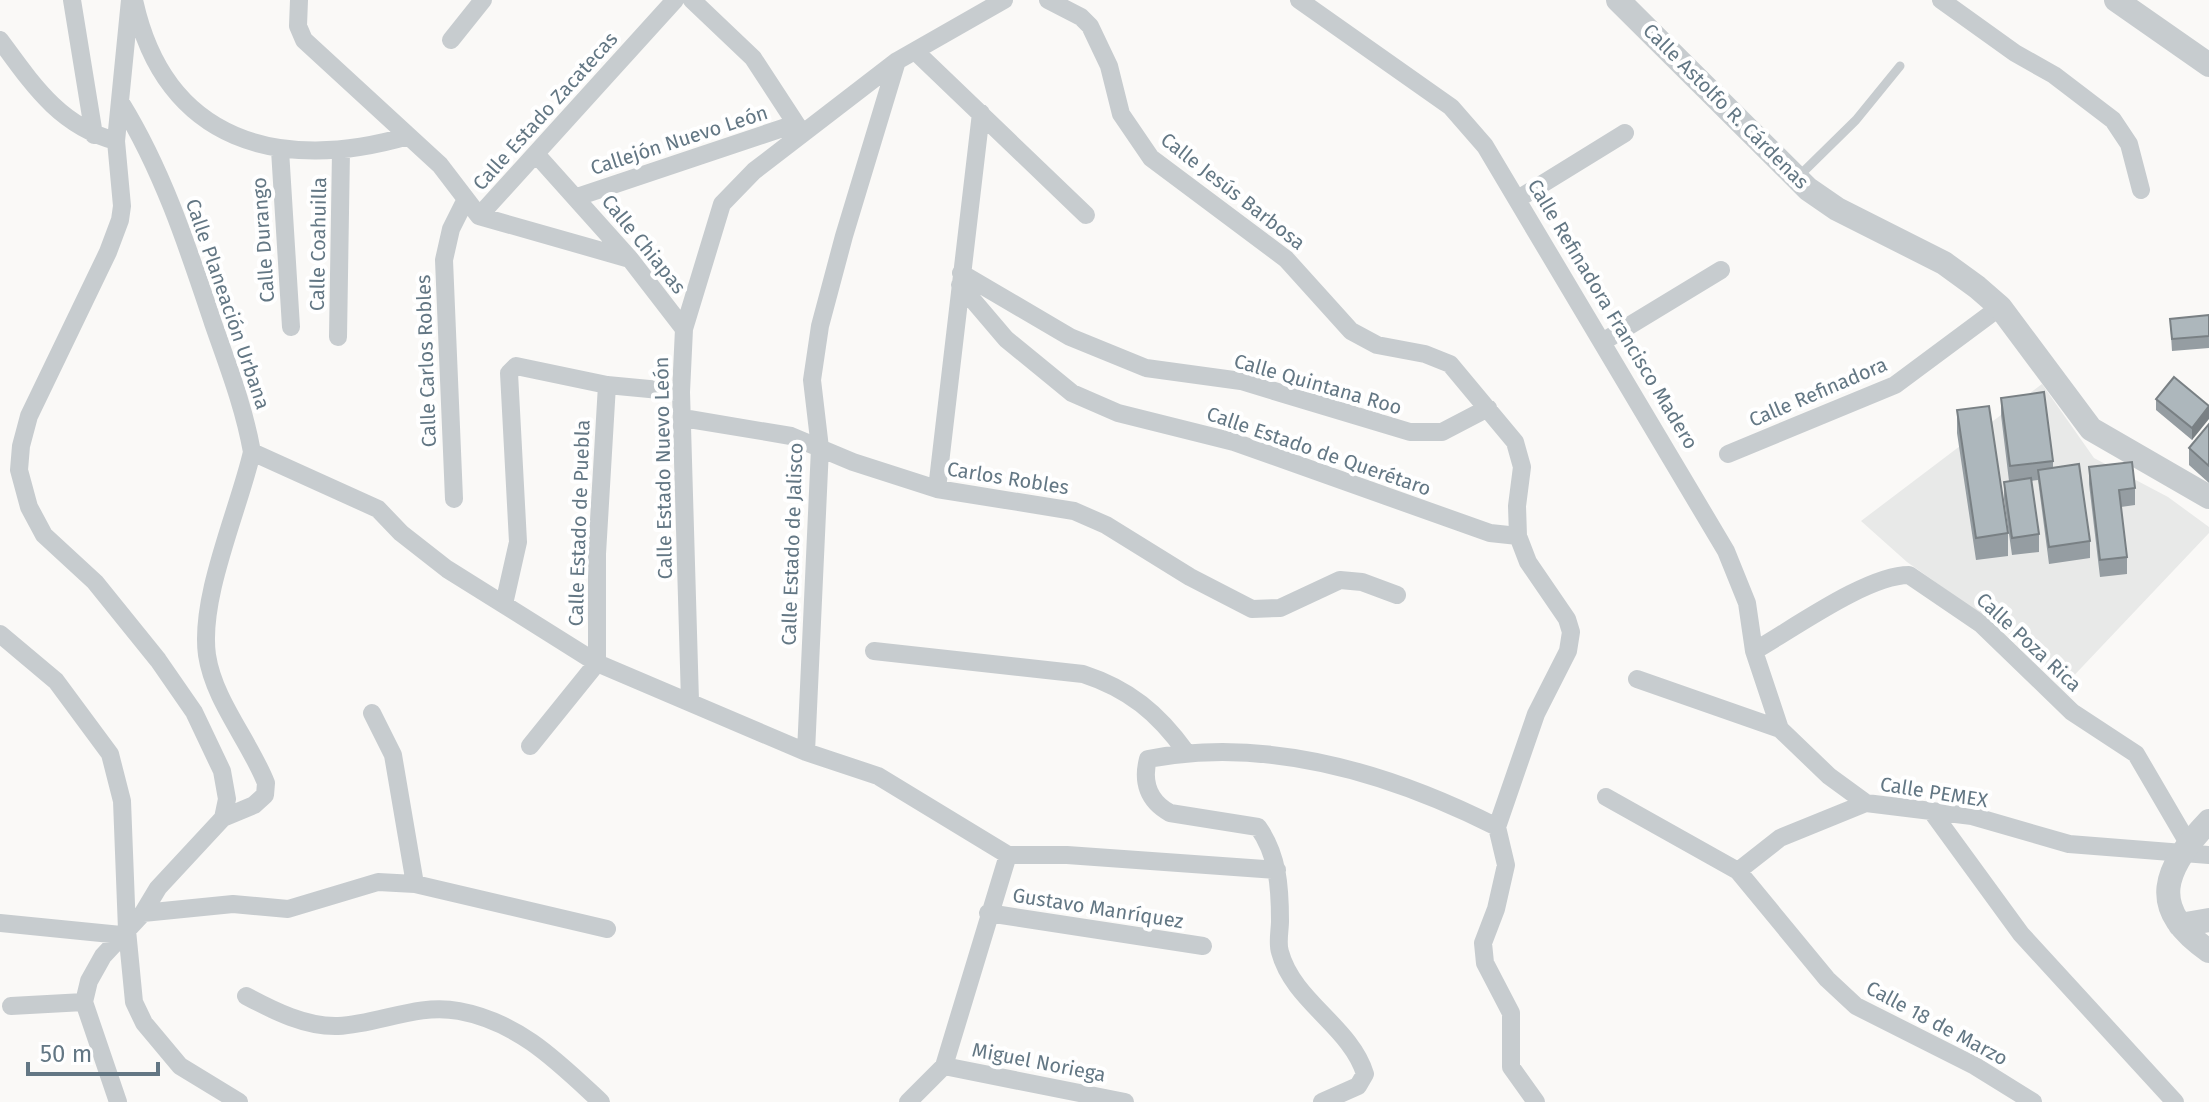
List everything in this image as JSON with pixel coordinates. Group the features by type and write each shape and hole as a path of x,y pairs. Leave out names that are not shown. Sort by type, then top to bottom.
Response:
{"street":[{"path":"72,0 94,135"},
{"path":"132,0 116,141 122,206 120,220 108,252 29,416 21,446 19,470 29,507 44,535 95,582 158,660 194,712 222,771 227,799 223,818"},
{"path":"132,0 143,35 173,88 232,133 280,150 341,151 408,136"},
{"path":"299,0 296,12 304,40 440,165 479,216 630,259"},
{"path":"451,40 483,0"},
{"name":"Calle Estado Zacatecas","path":"479,216 675,0"},
{"path":"692,0 753,58 800,130"},
{"name":"Calle Estado Nuevo León","path":"690,701 681,392 684,329 722,204 800,130 897,61 1003,0"},
{"name":"Calle Jesús Barbosa","path":"1048,0 1081,17 1090,26 1109,66 1121,114 1151,158 1286,259 1351,331 1377,345 1441,358 1458,370 1509,433 1520,456 1518,536 1528,562 1567,619 1571,640 1536,714 1497,827"},
{"name":"Calle Refinadora Francisco Madero","path":"1299,0 1451,107 1485,146 1604,341 1726,551 1747,603 1754,651 1780,729"},
{"name":"Calle Astolfo R. Cárdenas","path":"1618,0 1796,178 1837,209 1944,263 2000,307 2091,429 2209,497"},
{"path":"1941,0 2015,53 2054,75 2113,120 2129,144 2141,190"},
{"path":"2116,0 2209,65"},
{"path":"0,40 58,110 78,128 116,141"},
{"path":"915,51 1086,215"},
{"name":"Calle Estado de Jalisco","path":"806,752 820,448 812,380 820,326 897,61"},
{"name":"Calle Planeación Urbana","path":"84,1002 97,964 143,913 158,888 223,818 254,805 265,795 266,783 221,697 207,655 214,589 252,452 242,404 188,250 146,144 121,103"},
{"path":"937,489 981,113"},
{"name":"Callejón Nuevo León","path":"577,197 800,130"},
{"path":"1518,199 1625,133"},
{"name":"Calle Durango","path":"280,150 291,327"},
{"name":"Calle Coahuilla","path":"338,337 341,151"},
{"name":"Calle Chiapas","path":"536,154 630,259 684,329"},
{"name":"Calle Carlos Robles","path":"454,499 444,260 451,229 466,199"},
{"path":"1604,341 1721,270"},
{"name":"Calle Quintana Roo","path":"960,279 1070,337 1146,368 1241,381 1410,432 1442,432 1488,408"},
{"name":"Calle Estado de Querétaro","path":"960,279 1006,339 1072,393 1118,413 1234,442 1490,533 1518,536"},
{"name":"Calle Refinadora","path":"1728,454 1895,385 2000,307"},
{"path":"504,604 518,542 509,373 516,366 607,385 681,392"},
{"name":"Calle Estado de Puebla","path":"597,663 597,554 607,385"},
{"name":"Carlos Robles","path":"683,418 791,436 937,489 1074,511 1106,525 1202,584 1252,609 1280,608 1340,580 1362,582 1397,595"},
{"path":"252,452 378,509 401,533 435,560 597,663 806,752 878,776 1008,855 1067,855 1277,870"},
{"name":"Calle Poza Rica","path":"1754,651 1867,586 1898,575 1909,575 1981,624 2072,712 2136,754 2192,851"},
{"path":"0,634 56,681 110,754 122,801 124,932 134,1002 144,1023 180,1066 239,1102"},
{"path":"874,651 1083,674 1108,682 1145,704 1186,752"},
{"path":"530,746 597,663"},
{"name":"Calle PEMEX","path":"1637,679 1780,729 1829,776 1866,803 1972,816 2069,844 2192,851"},
{"path":"372,713 393,755 415,884"},
{"path":"1322,1102 1358,1086 1365,1074 1358,1057 1302,991 1280,952 1277,870 1271,845 1258,827 1170,813 1157,806 1144,775 1148,759 1186,752 1322,760 1437,797 1497,827 1506,865 1483,953 1511,1013 1514,1075 1536,1102"},
{"name":"Calle 18 de Marzo","path":"1606,797 1738,871 1848,1000 2024,1099"},
{"path":"1738,871 1780,838 1866,803"},
{"path":"1932,812 2021,934 2175,1102"},
{"path":"2209,821 2167,886 2180,925 2209,951"},
{"path":"908,1102 944,1066 1008,855"},
{"path":"143,913 233,904 288,909 378,882 415,884 607,929"},
{"name":"Gustavo Manríquez","path":"988,913 1203,946"},
{"path":"2180,925 2209,920"},
{"path":"0,923 124,932"},
{"path":"246,996 273,1011 318,1025 352,1024 413,1010 456,1010 482,1016 515,1030 548,1053 601,1102"},
{"path":"11,1006 84,1002 110,1071 118,1102"},
{"name":"Miguel Noriega","path":"944,1066 1125,1102"},
{"path":"110,1071 133,1102"}],"lane":[{"path":"1796,178 1856,120 1900,66"}],"shaded area":[{"path":"2042,384 2094,458 2168,497 2209,527 2209,533 2065,685 2017,640 1907,562 1861,521"}],"building":[{"path":"2209,315 2209,336 2172,339 2170,319"},
{"path":"2174,377 2209,406 2192,428 2156,399"},
{"path":"2044,392 2053,461 2010,466 2001,398"},
{"path":"1989,406 2008,533 1976,538 1957,410"},
{"path":"2209,424 2209,466 2189,448"},
{"path":"2132,462 2135,488 2119,490 2127,557 2100,560 2089,467"},
{"path":"2079,464 2090,541 2049,547 2038,470"},
{"path":"2031,478 2039,534 2012,538 2004,482"}]}
